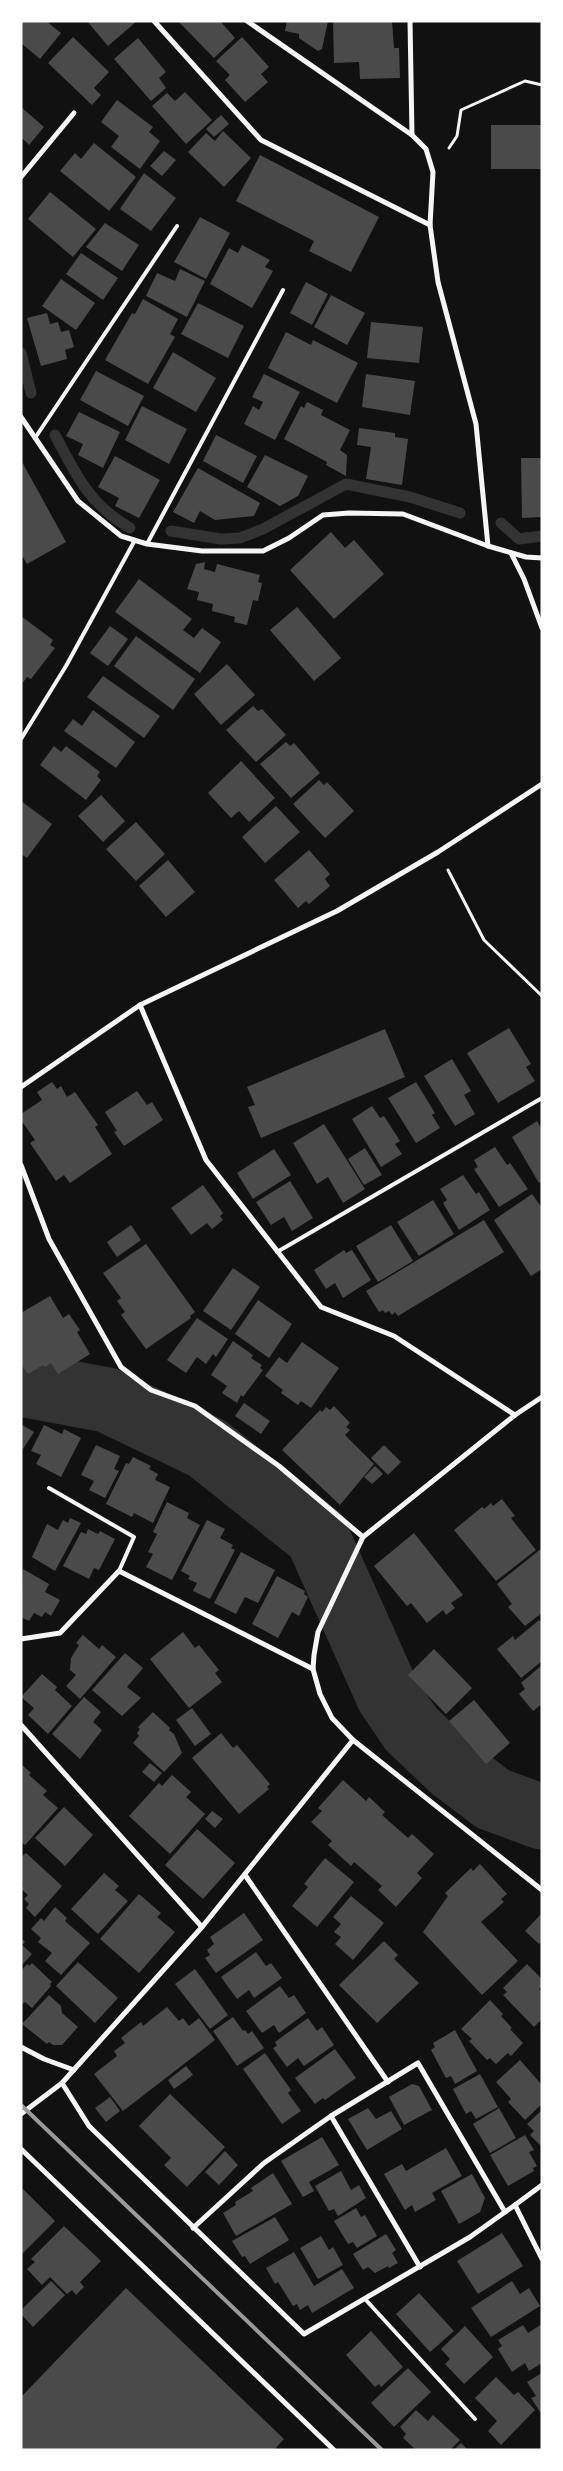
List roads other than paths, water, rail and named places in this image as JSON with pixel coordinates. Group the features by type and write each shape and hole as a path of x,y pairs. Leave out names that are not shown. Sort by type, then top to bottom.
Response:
{"street":[{"path":"154,21 261,140 430,225"},
{"path":"247,21 412,135 426,149 433,172 430,225 438,282 476,424 488,546"},
{"path":"410,21 412,135"},
{"path":"21,177 74,113"},
{"path":"21,417 78,501 121,536 147,544 202,551 263,551 289,538 323,515 349,512 404,514 488,546 526,557 542,558"},
{"path":"511,553 524,579 542,628"},
{"path":"21,1087 140,1005 337,910 438,852 542,784"},
{"path":"140,1005 206,1160 321,1307 394,1336 515,1416"},
{"path":"21,1165 49,1238 121,1367 151,1390 196,1406 279,1466 363,1537"},
{"path":"542,1397 515,1416 363,1537 318,1632 313,1668 320,1694 332,1718 353,1740 542,1890"},
{"path":"21,1639 60,1633 119,1571 313,1668"},
{"path":"21,1725 202,1927"},
{"path":"21,2114 62,2083 202,1927 353,1740"},
{"path":"245,1875 388,2082"},
{"path":"21,2047 44,2059 74,2070"},
{"path":"193,2228 264,2163 331,2116 418,2063 505,2212"},
{"path":"62,2083 88,2126 304,2334 470,2237 542,2185"},
{"path":"331,2116 420,2267"},
{"path":"21,2148 334,2450"},
{"path":"515,2205 542,2259"}],"lane":[{"path":"35,438 177,226"},
{"path":"147,544 283,290"},
{"path":"21,739 66,666 135,540"},
{"path":"277,1252 542,1098"},
{"path":"49,1488 134,1538 119,1571"},
{"path":"365,2299 475,2419"}],"waterway":[{"path":"21,353 31,393"},
{"path":"55,435 85,488 104,509 130,528"},
{"path":"171,531 221,539 240,538 263,529 346,484 410,497 460,513"},
{"path":"501,523 519,539 542,536"},
{"path":"21,1384 107,1400 207,1448 317,1536 388,1695 411,1729 452,1768 493,1799 542,1817"}],"railway":[{"path":"21,2105 382,2450"}]}
